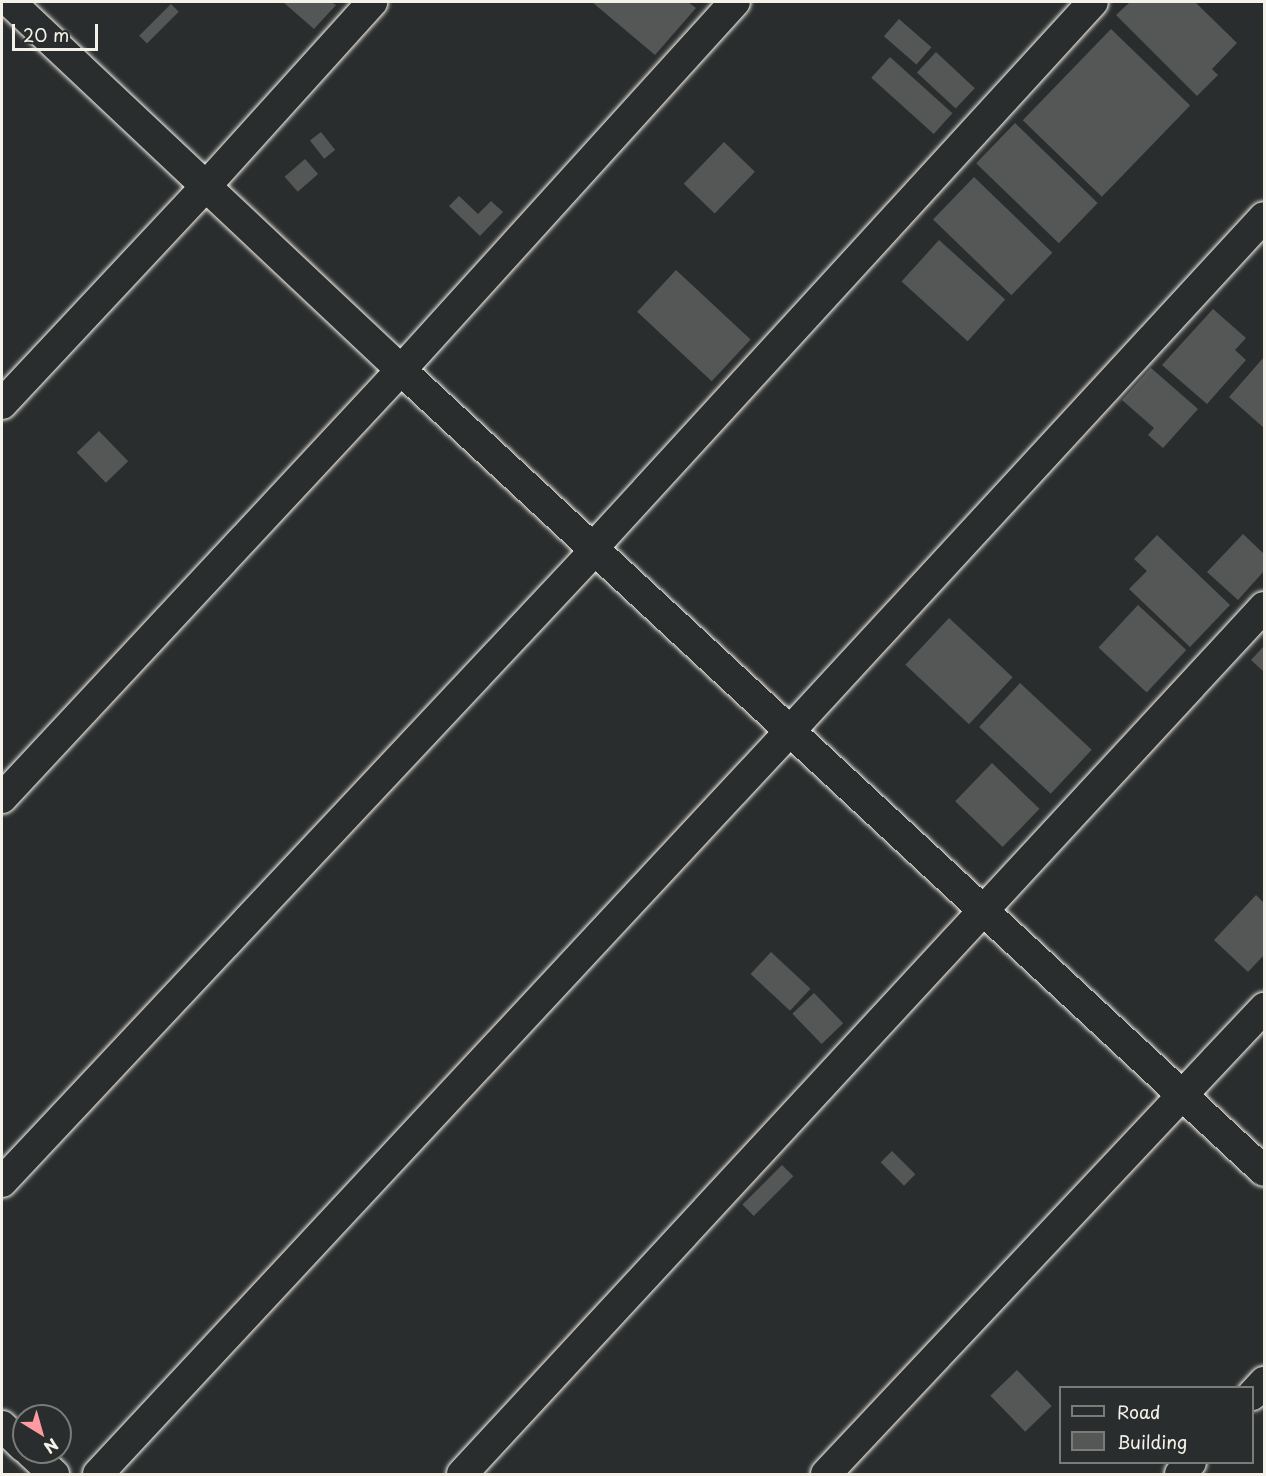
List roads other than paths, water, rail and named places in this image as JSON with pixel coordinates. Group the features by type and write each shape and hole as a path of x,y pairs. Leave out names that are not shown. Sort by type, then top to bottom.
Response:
{"street":[{"path":"2,8 9,2 401,370 1264,1171"},
{"path":"2,404 206,186 372,2"},
{"path":"2,798 401,370 735,2"},
{"path":"2,1182 595,550 594,548 1093,2"},
{"path":"98,1474 790,731 1264,217"},
{"path":"462,1474 1264,607"},
{"path":"826,1474 1264,1008"}]}
